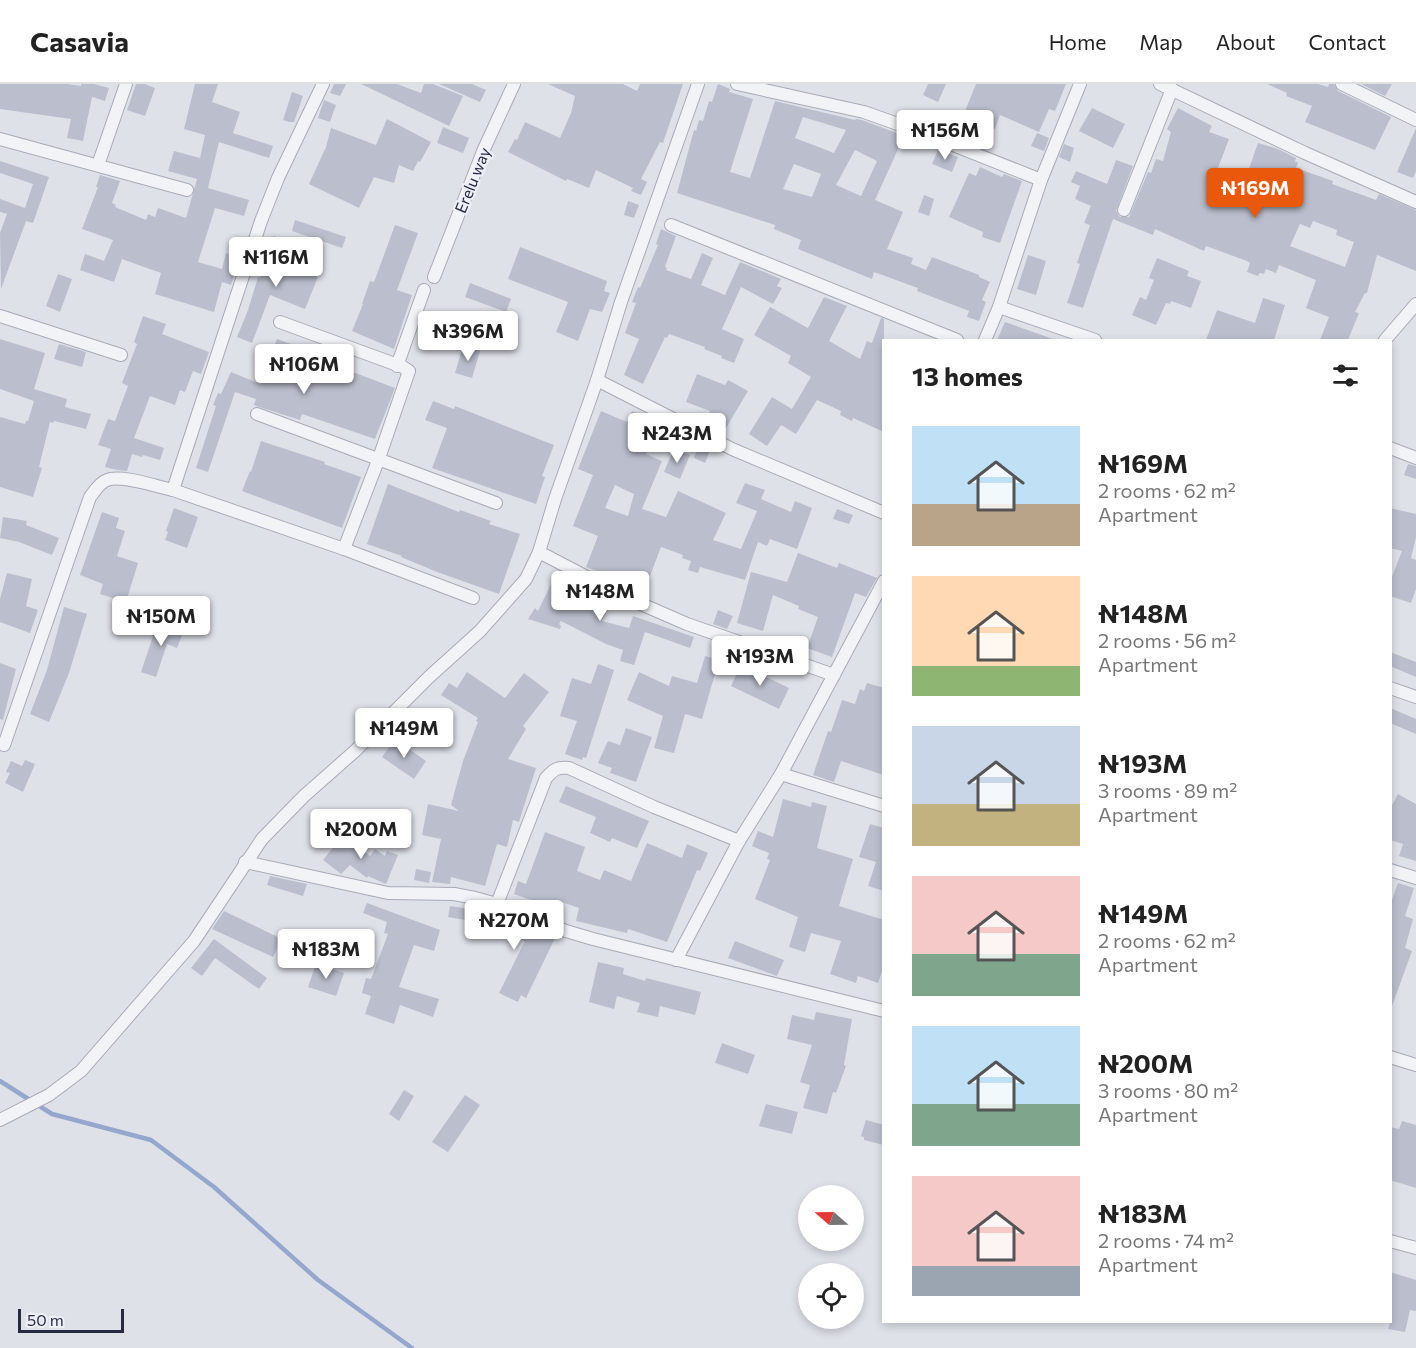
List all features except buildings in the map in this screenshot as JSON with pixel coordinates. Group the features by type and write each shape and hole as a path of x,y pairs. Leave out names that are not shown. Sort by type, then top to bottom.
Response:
{"street":[{"path":"98,165 126,84"},
{"path":"173,490 261,221 278,178 323,84"},
{"name":"Erelu way","path":"434,277 484,149 514,84"},
{"path":"0,1120 61,1088 91,1060 194,941 262,839 304,796 355,751 429,677 480,631 521,586 539,552 621,302 698,84"},
{"path":"737,84 864,112 1041,180"},
{"path":"985,339 999,307 1041,180 1080,84"},
{"path":"1342,84 1416,120"},
{"path":"1124,210 1166,86 1305,153 1416,202"},
{"path":"0,139 187,190"},
{"path":"671,225 955,339"},
{"path":"397,366 424,290"},
{"path":"1386,339 1416,304"},
{"path":"999,307 1092,339"},
{"path":"0,316 121,355"},
{"path":"280,322 407,370 408,375 379,458 344,549"},
{"path":"597,380 732,448 882,512"},
{"path":"257,414 496,503"},
{"path":"1392,449 1416,458"},
{"path":"4,745 87,507 99,485 107,479 119,479 173,490 344,549 472,598"},
{"path":"539,552 625,597 687,624 834,675"},
{"path":"676,960 739,841 781,774 882,585"},
{"path":"1392,689 1416,696"},
{"path":"497,904 546,778 559,767 569,768 654,807 739,841"},
{"path":"781,774 882,805"},
{"path":"246,862 388,893 454,894 497,904 566,931 882,1011"},
{"path":"1392,871 1416,878"},
{"path":"1392,1058 1416,1065"},
{"path":"1392,1242 1416,1248"}],"waterway":[{"path":"0,1081 52,1114 151,1140 214,1187 318,1280 412,1348"}]}
